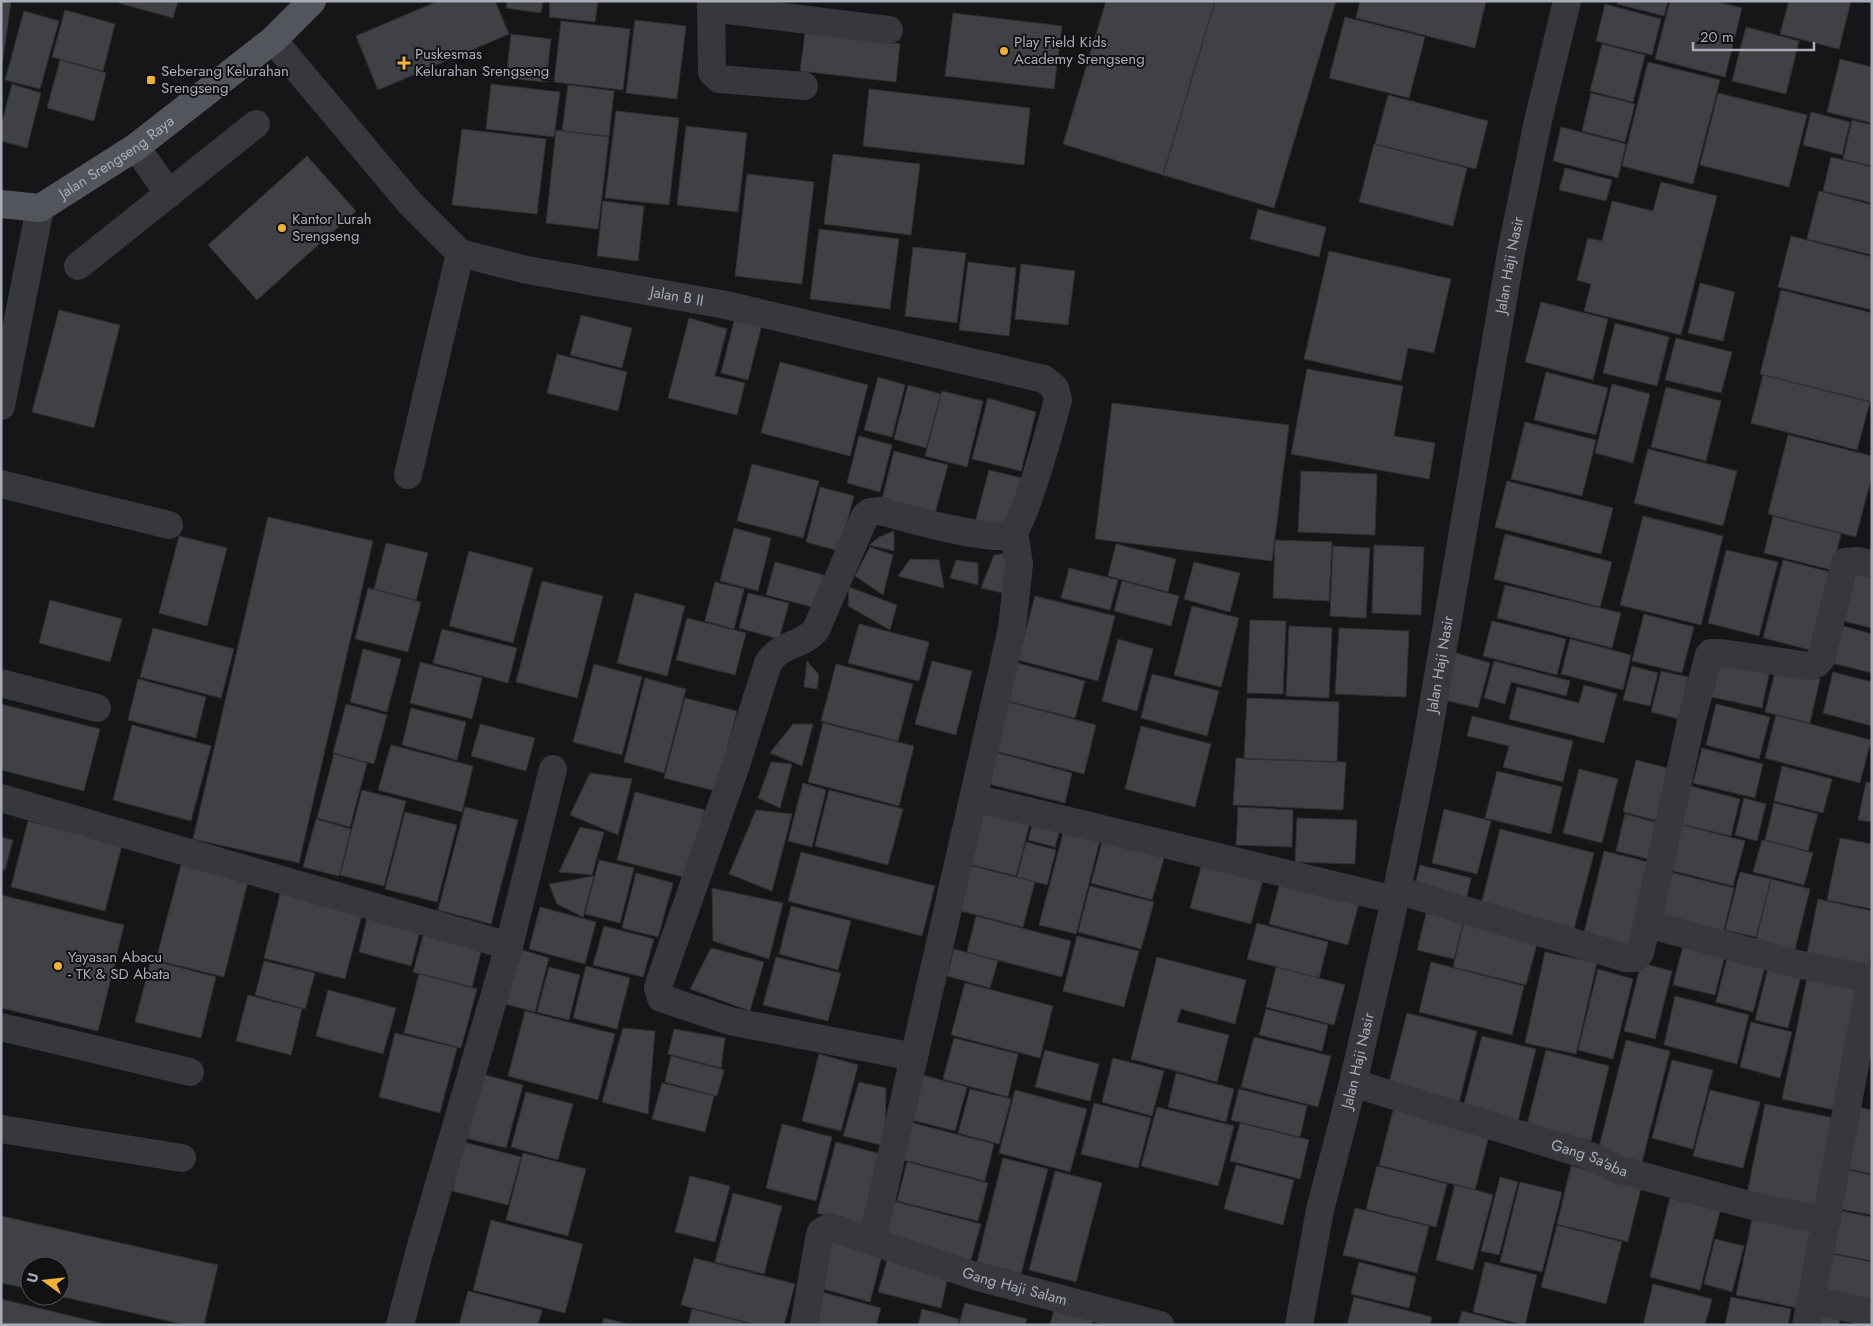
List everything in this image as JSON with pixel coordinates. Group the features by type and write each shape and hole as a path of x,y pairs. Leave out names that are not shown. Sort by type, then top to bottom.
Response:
{"main road":[{"name":"Jalan Srengseng Raya","path":"40,208 136,147 273,40 312,1"},
{"path":"1,204 40,208"}],"street":[{"name":"Jalan Haji Nasir","path":"1300,1325 1320,1210 1353,1083 1396,895 1426,746 1511,253 1538,120 1567,1"},
{"path":"804,86 719,79 712,72 711,4 889,30"},
{"path":"273,40 409,202 460,254 408,475"},
{"path":"78,266 256,124"},
{"path":"136,147 169,194"},
{"path":"1,406 40,208"},
{"name":"Jalan B II","path":"460,254 527,270 721,304 1044,380 1055,388 1058,400 1028,498 1014,532"},
{"path":"1,484 169,525"},
{"path":"872,1241 1012,628 1019,564 1014,532 1005,536 987,536 881,511 870,512 865,516 816,630 810,638 781,649 772,656 768,663 736,765 658,988 661,998 730,1022 914,1057"},
{"path":"974,798 1396,895 1626,958 1635,958 1640,953 1691,722 1709,655 1711,653 1721,653 1809,666 1816,664 1822,659 1845,562 1858,560 1872,564"},
{"path":"1,683 97,708"},
{"path":"400,1325 418,1253 509,946 553,769"},
{"path":"1,798 509,946"},
{"path":"1647,924 1797,964 1871,979 1827,1221 1808,1312 1872,1313"},
{"path":"1,1027 190,1072"},
{"name":"Gang Sa'aba","path":"1353,1083 1593,1157 1617,1169 1749,1205 1827,1221"},
{"path":"1,1128 182,1158"},
{"name":"Gang Haji Salam","path":"804,1325 821,1232 830,1227 978,1277 1160,1325"}],"building":[{"path":"1,1 11,1 1,74"},
{"path":"119,1 178,1 173,18 119,3"},
{"name":"Puskesmas Kelurahan Srengseng","path":"438,1 495,1 509,34 378,90 356,36"},
{"path":"507,1 543,1 541,13 506,8"},
{"path":"550,1 598,1 595,22 549,17"},
{"path":"1106,1 1215,1 1163,175 1063,144"},
{"path":"1215,1 1336,1 1274,208 1163,175"},
{"path":"1360,1 1486,1 1475,48 1356,18"},
{"path":"1618,1 1668,1 1664,16 1617,4"},
{"path":"1670,1 1714,1 1742,8 1725,77 1655,59"},
{"path":"1789,1 1851,1 1839,49 1780,34"},
{"path":"1605,4 1661,19 1652,55 1596,41"},
{"path":"65,10 115,24 103,71 52,57"},
{"path":"24,11 59,21 40,89 5,80"},
{"name":"Play Field Kids Academy Srengseng","path":"953,13 1062,26 1054,89 945,76"},
{"path":"1345,17 1425,37 1409,98 1329,78"},
{"path":"635,20 686,26 677,99 626,93"},
{"path":"561,21 630,29 623,90 554,82"},
{"path":"1746,27 1799,41 1786,94 1732,81"},
{"path":"805,33 900,44 896,82 800,71"},
{"path":"511,34 551,39 546,82 506,78"},
{"path":"1602,44 1645,55 1633,102 1590,91"},
{"path":"1840,59 1872,67 1872,123 1827,112"},
{"path":"60,60 106,73 94,121 47,108"},
{"path":"1648,62 1720,80 1693,184 1622,166"},
{"path":"12,84 41,93 27,148 1,141 1,126"},
{"path":"491,84 560,92 554,137 486,129"},
{"path":"568,85 614,91 609,136 562,131"},
{"path":"869,89 1030,108 1024,165 863,146"},
{"path":"1591,93 1635,104 1625,142 1582,131"},
{"path":"1718,93 1807,115 1789,187 1700,165"},
{"path":"1388,95 1488,121 1476,169 1375,144"},
{"path":"616,111 679,118 669,205 605,198"},
{"path":"1811,112 1850,122 1842,155 1803,145"},
{"path":"1852,120 1872,125 1872,166 1843,159"},
{"path":"686,126 747,133 738,212 677,205"},
{"path":"1561,127 1626,144 1618,178 1553,161"},
{"path":"462,129 546,139 537,214 452,205"},
{"path":"556,130 609,137 598,229 546,223"},
{"path":"1374,144 1467,168 1453,226 1359,202"},
{"path":"833,154 920,164 911,235 824,224"},
{"name":"Kantor Lurah Srengseng","path":"307,156 356,211 257,300 208,245"},
{"path":"1831,157 1872,167 1872,203 1823,191"},
{"path":"1565,168 1612,180 1606,201 1559,190"},
{"path":"747,174 814,182 802,284 735,276"},
{"path":"1661,182 1717,196 1681,335 1584,311 1591,284 1577,280 1588,238 1602,241 1612,201 1653,211"},
{"path":"1819,191 1872,205 1872,255 1807,239"},
{"path":"603,201 644,206 638,261 597,256"},
{"path":"1258,209 1326,227 1319,257 1250,239"},
{"path":"819,229 899,239 890,309 810,299"},
{"path":"1791,236 1872,257 1872,310 1778,287"},
{"path":"913,247 966,253 957,323 905,316"},
{"path":"1329,251 1451,279 1434,353 1408,348 1401,381 1304,359"},
{"path":"968,262 1016,268 1009,336 959,330"},
{"path":"1021,264 1075,271 1068,325 1015,319"},
{"path":"1700,283 1735,292 1723,341 1688,333"},
{"path":"1781,290 1872,313 1872,402 1760,374"},
{"path":"1541,302 1608,319 1593,380 1525,362"},
{"path":"59,310 120,325 94,428 32,412"},
{"path":"736,313 763,320 748,380 721,373"},
{"path":"581,315 632,328 622,368 570,355"},
{"path":"689,318 727,329 715,376 745,383 737,415 668,398"},
{"path":"1615,323 1669,337 1657,386 1603,373"},
{"path":"1676,338 1732,352 1721,393 1665,380"},
{"path":"557,354 627,372 618,411 547,393"},
{"path":"780,362 868,385 850,456 761,433"},
{"path":"1307,369 1403,386 1394,436 1435,443 1429,479 1291,454"},
{"path":"1546,372 1608,388 1596,435 1534,420"},
{"path":"1763,375 1870,402 1857,450 1751,423"},
{"path":"878,377 905,385 892,437 864,430"},
{"path":"1612,384 1650,394 1633,463 1595,453"},
{"path":"908,385 941,394 926,448 894,439"},
{"path":"1666,387 1721,401 1706,461 1651,447"},
{"path":"942,391 983,401 967,467 925,456"},
{"path":"988,398 1036,412 1021,471 972,459"},
{"path":"1112,403 1289,425 1272,561 1095,539"},
{"path":"1525,422 1596,440 1582,496 1511,479"},
{"path":"1788,435 1872,456 1872,475 1856,537 1768,514"},
{"path":"859,436 892,445 880,492 847,483"},
{"path":"1648,449 1737,471 1723,526 1634,503"},
{"path":"894,451 948,465 935,513 882,499"},
{"path":"752,464 819,481 803,538 737,521"},
{"path":"989,470 1026,479 1005,522 974,526"},
{"path":"1301,471 1377,474 1375,535 1298,532"},
{"path":"1507,481 1613,508 1601,554 1495,527"},
{"path":"820,487 854,496 839,551 806,542"},
{"path":"1643,516 1723,536 1701,625 1620,605"},
{"path":"1773,516 1841,534 1832,570 1764,553"},
{"path":"268,517 373,541 299,863 193,839"},
{"path":"734,528 771,538 758,591 720,581"},
{"path":"894,531 894,551 869,545 879,537"},
{"path":"1505,534 1612,562 1600,607 1494,579"},
{"path":"179,536 227,548 207,626 159,613"},
{"path":"1275,540 1332,542 1329,601 1273,598"},
{"path":"386,543 428,553 416,600 374,589"},
{"path":"1116,544 1176,559 1168,592 1108,576"},
{"path":"1374,545 1424,547 1421,615 1372,613"},
{"path":"1333,546 1370,548 1366,618 1330,616"},
{"path":"870,547 893,555 883,595 855,576"},
{"path":"1726,550 1778,562 1759,636 1708,623"},
{"path":"469,551 533,568 513,643 449,626"},
{"path":"1012,552 1003,593 981,588 994,555"},
{"path":"910,559 939,560 944,588 898,576"},
{"path":"956,560 978,563 978,585 950,578"},
{"path":"1783,560 1834,573 1814,651 1763,638"},
{"path":"775,562 824,575 816,608 766,595"},
{"path":"1194,562 1240,573 1230,612 1184,599"},
{"path":"1845,565 1872,572 1872,628 1832,618"},
{"path":"1069,568 1118,580 1110,610 1061,598"},
{"path":"542,581 603,596 577,698 516,682"},
{"path":"1122,581 1179,596 1171,626 1114,611"},
{"path":"715,582 744,589 734,629 705,621"},
{"path":"1505,585 1621,613 1612,648 1497,618"},
{"path":"849,587 897,605 890,630 848,606"},
{"path":"368,588 421,602 408,652 355,639"},
{"path":"635,593 685,606 667,676 617,663"},
{"path":"748,593 789,603 779,639 739,628"},
{"path":"1035,596 1115,616 1098,681 1018,660"},
{"path":"50,600 122,619 110,662 39,643"},
{"path":"1192,606 1239,618 1221,687 1174,675"},
{"path":"1644,614 1694,627 1682,673 1632,661"},
{"path":"687,618 746,633 735,675 676,660"},
{"path":"1250,620 1286,621 1283,694 1247,693"},
{"path":"1492,621 1566,639 1557,675 1483,656"},
{"path":"1832,623 1872,634 1872,673 1823,661"},
{"path":"859,624 929,642 919,681 848,663"},
{"path":"1289,626 1332,628 1329,698 1286,696"},
{"path":"153,628 234,649 221,698 140,677"},
{"path":"1339,628 1409,631 1406,697 1335,694"},
{"path":"442,629 517,648 508,683 433,663"},
{"path":"1118,639 1153,649 1137,711 1102,701"},
{"path":"1570,639 1631,655 1623,690 1561,674"},
{"path":"363,649 401,659 387,712 350,702"},
{"path":"1456,653 1490,663 1478,708 1444,700"},
{"path":"1716,656 1770,669 1762,708 1707,696"},
{"path":"807,661 819,675 817,689 804,687"},
{"path":"932,661 972,671 956,735 915,724"},
{"path":"1494,661 1570,681 1566,696 1511,682 1505,704 1484,698"},
{"path":"420,662 482,678 472,719 410,703"},
{"path":"1017,663 1085,681 1075,718 1007,701"},
{"path":"594,664 642,677 622,755 573,742"},
{"path":"836,664 913,684 898,741 821,721"},
{"path":"1632,666 1658,673 1650,706 1623,700"},
{"path":"1776,668 1820,679 1810,723 1765,712"},
{"path":"1661,671 1688,677 1679,719 1651,712"},
{"path":"1833,672 1872,682 1872,726 1823,713"},
{"path":"1152,674 1219,691 1207,736 1141,718"},
{"path":"645,678 686,689 664,773 624,762"},
{"path":"138,679 206,697 196,738 128,720"},
{"path":"1584,685 1617,694 1604,743 1509,719 1517,687 1579,703"},
{"path":"685,698 737,711 716,791 664,778"},
{"path":"1247,698 1339,702 1337,762 1244,759"},
{"path":"1008,702 1096,725 1084,774 995,751"},
{"path":"1,704 100,729 84,791 1,770"},
{"path":"346,704 387,715 374,764 333,753"},
{"path":"1716,704 1770,717 1759,759 1706,745"},
{"path":"411,708 466,722 457,760 402,745"},
{"path":"1776,715 1871,740 1860,783 1765,758"},
{"path":"1472,716 1573,741 1563,782 1503,767 1509,746 1467,736"},
{"path":"823,723 914,746 899,806 808,782"},
{"path":"480,724 535,738 526,771 471,756"},
{"path":"793,724 813,724 802,766 770,753"},
{"path":"132,725 211,746 191,821 113,800"},
{"path":"1141,726 1211,744 1195,807 1125,789"},
{"path":"391,745 473,766 462,812 378,790"},
{"path":"1702,748 1763,764 1755,798 1693,783"},
{"path":"994,752 1072,773 1065,803 985,783"},
{"path":"334,754 367,763 350,827 317,818"},
{"path":"1236,758 1346,762 1343,810 1233,805"},
{"path":"1636,760 1675,770 1662,822 1623,812"},
{"path":"771,762 792,764 780,808 758,798"},
{"path":"1782,766 1832,779 1823,813 1774,801"},
{"path":"1579,769 1618,779 1602,843 1563,833"},
{"path":"1497,771 1562,787 1551,834 1485,818"},
{"path":"590,773 632,779 618,835 570,815"},
{"path":"1866,782 1872,783 1872,822 1858,820"},
{"path":"803,783 826,790 812,847 788,841"},
{"path":"1690,786 1740,799 1731,836 1680,824"},
{"path":"362,790 406,801 384,886 340,875"},
{"path":"829,790 903,809 888,865 815,846"},
{"path":"635,792 705,810 687,878 617,860"},
{"path":"1744,798 1766,804 1757,841 1735,835"},
{"path":"984,803 1032,815 1016,876 969,864"},
{"path":"1774,803 1818,814 1808,851 1765,840"},
{"path":"465,807 518,820 491,924 438,910"},
{"path":"1238,807 1293,810 1292,847 1236,845"},
{"path":"1444,809 1491,821 1477,874 1432,863"},
{"path":"756,810 792,814 772,891 729,874"},
{"path":"405,812 457,825 437,902 385,889"},
{"path":"1035,814 1062,821 1055,847 1028,840"},
{"path":"1625,814 1666,825 1656,861 1616,851"},
{"path":"1297,818 1357,820 1355,864 1295,862"},
{"path":"316,819 351,829 339,876 303,867"},
{"path":"28,821 122,845 105,911 11,887"},
{"path":"1066,822 1102,832 1076,934 1039,925"},
{"path":"1682,825 1745,841 1733,886 1670,870"},
{"path":"580,827 604,832 592,875 559,872"},
{"path":"1500,829 1594,853 1573,933 1480,909"},
{"path":"1104,835 1166,851 1152,900 1091,883"},
{"path":"1,837 13,840 5,870 1,869"},
{"path":"1840,838 1872,844 1872,909 1827,900"},
{"path":"1762,840 1813,853 1804,885 1753,872"},
{"path":"1026,842 1056,850 1047,885 1017,877"},
{"path":"1604,851 1652,863 1629,953 1582,941"},
{"path":"801,852 935,886 922,936 788,901"},
{"path":"183,857 250,874 224,977 156,960"},
{"path":"1203,859 1264,876 1251,924 1190,908"},
{"path":"599,860 634,868 620,923 585,914"},
{"path":"965,864 1035,882 1023,927 953,909"},
{"path":"1420,865 1471,878 1465,905 1413,892"},
{"path":"1666,871 1734,888 1722,937 1654,920"},
{"path":"1740,872 1771,879 1756,937 1725,930"},
{"path":"636,873 673,883 658,937 622,928"},
{"path":"1282,875 1361,895 1348,945 1269,924"},
{"path":"594,876 583,917 557,904 549,884"},
{"path":"1771,879 1810,889 1793,958 1754,948"},
{"path":"282,886 364,907 345,979 264,958"},
{"path":"1090,886 1154,902 1141,949 1078,932"},
{"path":"712,888 783,903 769,959 713,941"},
{"name":"Yayasan Abacu - TK & SD Abata","path":"1,895 124,925 98,1031 1,1008"},
{"path":"1818,899 1872,911 1872,950 1867,976 1805,963"},
{"path":"791,906 851,921 838,970 779,954"},
{"path":"1428,906 1465,915 1454,959 1417,950"},
{"path":"540,907 596,922 585,964 529,949"},
{"path":"369,909 422,923 411,966 359,952"},
{"path":"976,916 1071,941 1062,977 967,952"},
{"path":"1465,918 1539,936 1526,985 1453,967"},
{"path":"1257,923 1328,942 1319,978 1247,959"},
{"path":"604,926 654,939 643,977 593,965"},
{"path":"425,929 483,944 472,987 413,972"},
{"path":"1077,936 1139,951 1124,1007 1063,991"},
{"path":"1685,938 1727,948 1715,995 1673,985"},
{"path":"711,948 764,962 750,1011 690,989"},
{"path":"519,949 549,958 535,1012 505,1004"},
{"path":"954,949 998,961 990,988 947,976"},
{"path":"1545,952 1597,963 1576,1054 1525,1043"},
{"path":"776,957 841,973 828,1021 763,1005"},
{"path":"1157,957 1246,980 1235,1024 1181,1009 1177,1022 1229,1035 1217,1082 1131,1059"},
{"path":"1727,958 1765,967 1753,1012 1716,1002"},
{"path":"151,960 216,977 201,1038 135,1022"},
{"path":"264,961 315,973 305,1009 255,995"},
{"path":"1431,962 1524,986 1512,1035 1419,1012"},
{"path":"1641,963 1672,971 1655,1039 1624,1031"},
{"path":"1769,964 1802,972 1788,1028 1755,1020"},
{"path":"586,966 630,978 617,1029 573,1018"},
{"path":"549,967 580,975 569,1020 537,1012"},
{"path":"1276,967 1345,985 1334,1025 1266,1007"},
{"path":"1598,969 1633,979 1613,1059 1578,1050"},
{"path":"1809,969 1862,979 1835,1110 1782,1099"},
{"path":"419,974 477,989 461,1048 404,1033"},
{"path":"965,983 1053,1006 1040,1058 951,1035"},
{"path":"328,990 396,1008 383,1054 316,1036"},
{"path":"248,995 302,1009 291,1055 236,1041"},
{"path":"1675,996 1749,1015 1737,1064 1664,1045"},
{"path":"1266,1009 1328,1025 1322,1051 1259,1035"},
{"path":"525,1011 615,1034 598,1100 508,1076"},
{"path":"1407,1013 1477,1031 1459,1103 1388,1086"},
{"path":"1751,1022 1792,1032 1780,1078 1740,1067"},
{"path":"623,1028 655,1031 648,1114 602,1102"},
{"path":"674,1029 725,1038 721,1068 668,1054"},
{"path":"395,1033 457,1048 440,1113 379,1097"},
{"path":"1482,1036 1536,1049 1518,1121 1463,1107"},
{"path":"1254,1037 1331,1056 1318,1107 1241,1087"},
{"path":"954,1038 1018,1054 1008,1097 943,1079"},
{"path":"1626,1040 1670,1051 1642,1162 1598,1151"},
{"path":"1045,1050 1099,1064 1090,1101 1035,1087"},
{"path":"1546,1050 1609,1066 1591,1141 1527,1125"},
{"path":"819,1054 858,1065 841,1131 802,1121"},
{"path":"671,1056 724,1070 717,1096 665,1082"},
{"path":"1113,1058 1164,1071 1152,1116 1102,1102"},
{"path":"1672,1060 1713,1070 1693,1149 1652,1138"},
{"path":"478,1073 523,1085 506,1148 462,1137"},
{"path":"1176,1073 1234,1089 1226,1122 1168,1107"},
{"path":"919,1074 967,1087 955,1131 908,1119"},
{"path":"859,1082 886,1088 885,1146 843,1136"},
{"path":"662,1083 714,1096 705,1132 652,1119"},
{"path":"970,1089 1011,1099 999,1144 958,1133"},
{"path":"1239,1089 1307,1106 1300,1137 1231,1120"},
{"path":"1015,1090 1087,1109 1070,1172 999,1153"},
{"path":"1710,1090 1760,1102 1743,1168 1693,1156"},
{"path":"526,1092 573,1104 558,1160 511,1147"},
{"path":"1094,1103 1151,1118 1138,1168 1081,1154"},
{"path":"1395,1103 1491,1128 1475,1190 1379,1165"},
{"path":"1765,1104 1839,1119 1820,1208 1747,1194"},
{"path":"1157,1107 1234,1126 1218,1186 1141,1166"},
{"path":"1857,1107 1872,1110 1872,1174 1844,1168"},
{"path":"909,1122 994,1144 985,1181 900,1159"},
{"path":"1240,1123 1309,1140 1300,1179 1230,1161"},
{"path":"782,1124 832,1137 816,1201 766,1188"},
{"path":"464,1142 521,1157 508,1205 452,1191"},
{"path":"836,1142 884,1155 866,1226 817,1213"},
{"path":"523,1153 586,1169 568,1236 506,1220"},
{"path":"1003,1158 1048,1169 1021,1274 977,1262"},
{"path":"907,1162 988,1183 978,1221 897,1201"},
{"path":"1236,1165 1294,1180 1283,1225 1224,1209"},
{"path":"1377,1166 1447,1184 1436,1227 1366,1209"},
{"path":"1571,1166 1642,1184 1628,1242 1557,1224"},
{"path":"1843,1169 1872,1175 1872,1215 1835,1208"},
{"path":"1055,1171 1102,1183 1076,1282 1029,1270"},
{"path":"690,1176 730,1186 715,1242 675,1232"},
{"path":"1500,1177 1518,1182 1499,1255 1481,1251"},
{"path":"1520,1182 1562,1192 1542,1272 1500,1262"},
{"path":"1455,1184 1493,1195 1473,1270 1436,1260"},
{"path":"733,1193 782,1206 764,1274 715,1262"},
{"path":"1670,1198 1720,1211 1700,1290 1650,1277"},
{"path":"893,1201 981,1224 970,1263 882,1240"},
{"path":"1355,1208 1429,1226 1417,1273 1343,1255"},
{"path":"1754,1210 1820,1224 1802,1309 1736,1295"},
{"path":"1836,1210 1872,1217 1872,1261 1827,1252"},
{"path":"1,1216 218,1265 204,1325 186,1325 70,1299 70,1256 20,1256 20,1287 1,1283"},
{"path":"491,1220 583,1244 565,1313 473,1290"},
{"path":"1557,1225 1622,1242 1606,1304 1541,1287"},
{"path":"830,1234 884,1248 870,1302 816,1287"},
{"path":"1715,1239 1744,1246 1732,1292 1704,1284"},
{"path":"889,1253 950,1269 941,1308 878,1292"},
{"path":"1827,1253 1872,1262 1872,1307 1818,1296"},
{"path":"694,1258 795,1284 784,1325 757,1325 681,1305"},
{"path":"1359,1262 1416,1277 1409,1308 1351,1294"},
{"path":"1485,1262 1537,1275 1525,1325 1473,1312"},
{"path":"1653,1284 1712,1299 1705,1325 1643,1325"},
{"path":"468,1291 542,1310 538,1325 459,1325"},
{"path":"822,1292 881,1308 876,1325 813,1325"},
{"path":"1354,1297 1432,1317 1430,1325 1347,1325"},
{"path":"1731,1297 1791,1309 1788,1325 1725,1325"},
{"path":"1,1299 20,1304 20,1306 30,1306 108,1325 1,1325"},
{"path":"965,1303 1027,1319 1025,1325 959,1325"},
{"path":"1815,1305 1842,1310 1839,1325 1811,1325"},
{"path":"692,1309 754,1325 688,1325"},
{"path":"922,1309 959,1319 958,1325 918,1325"},
{"path":"1054,1310 1093,1320 1091,1325 1050,1325"},
{"path":"1462,1311 1515,1325 1458,1325"},
{"path":"604,1318 632,1325 602,1325"}],"place":[{"name":"Play Field Kids Academy Srengseng","path":"1004,51"},
{"name":"Puskesmas Kelurahan Srengseng","path":"404,63"},
{"name":"Seberang Kelurahan Srengseng","path":"151,80"},
{"name":"Kantor Lurah Srengseng","path":"282,228"},
{"name":"Yayasan Abacu - TK & SD Abata","path":"58,966"}]}
